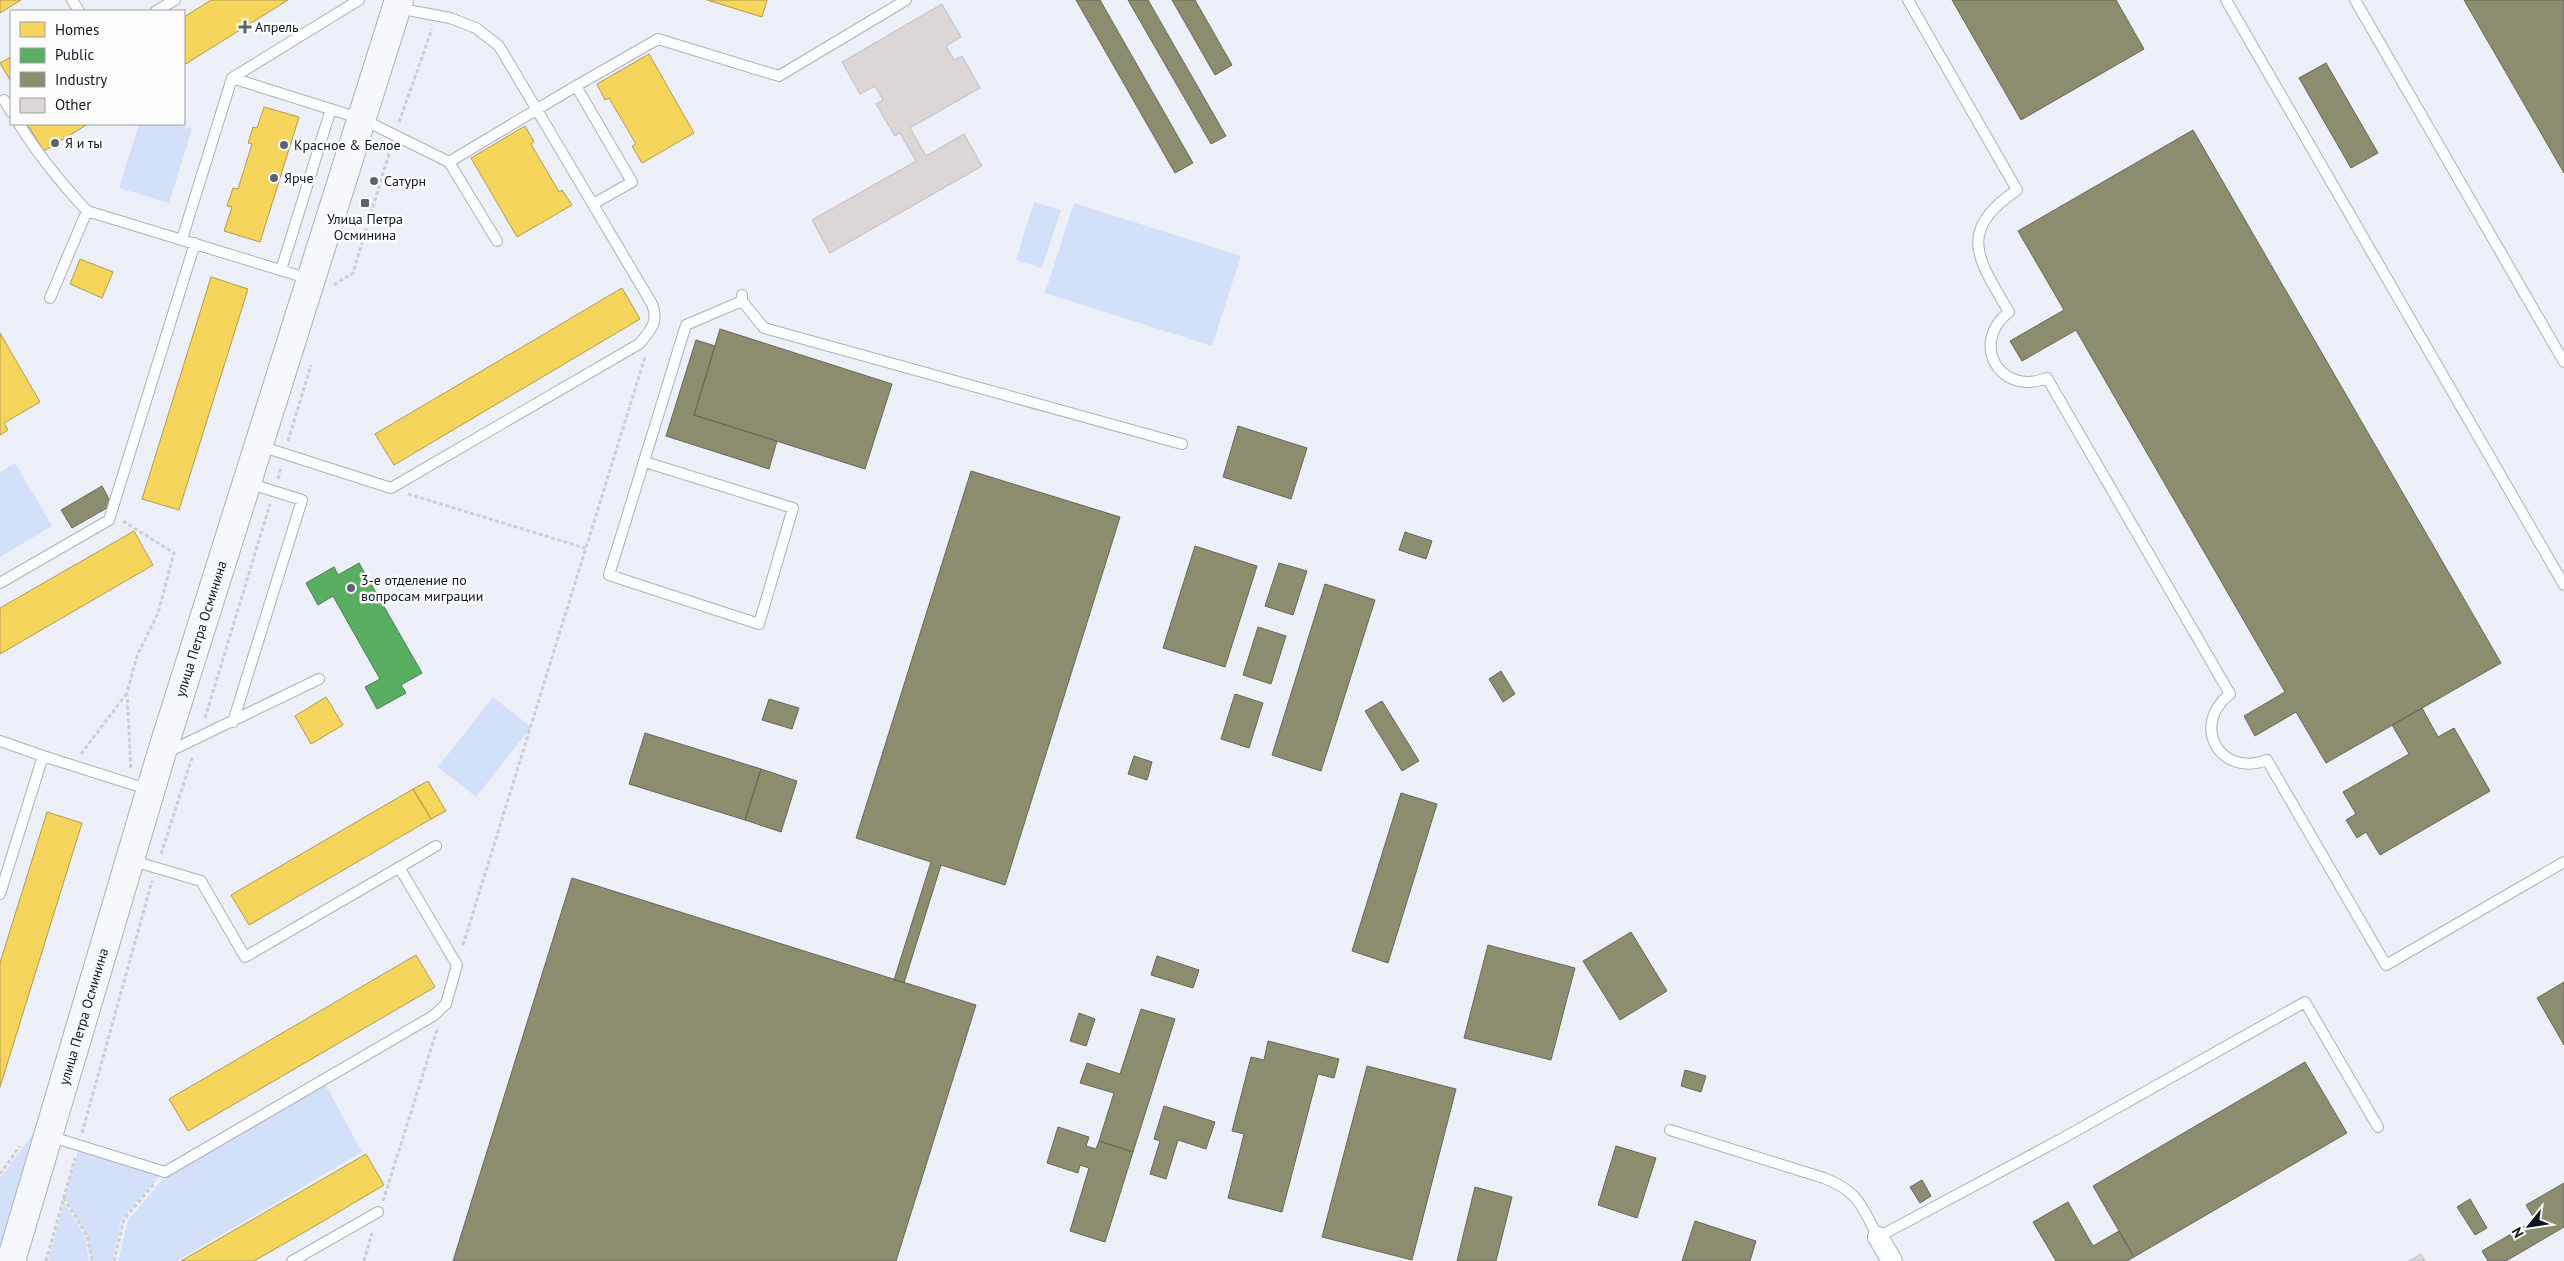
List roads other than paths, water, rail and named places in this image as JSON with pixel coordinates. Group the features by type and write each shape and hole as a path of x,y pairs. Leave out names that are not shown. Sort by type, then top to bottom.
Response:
{"main road":[{"name":"улица Петра Осминина","path":"11,1261 129,860 141,787 160,755 398,4"}],"street":[{"path":"1878,1237 1892,1261"}],"lane":[{"path":"158,10 175,0"},
{"path":"182,239 232,78 359,0"},
{"path":"449,162 658,39 779,76 906,0"},
{"path":"1908,0 2018,190 1997,204 1991,211 1978,241 1979,260 2009,312 1994,328 1990,349 1993,359 2006,376 2016,381 2037,382 2047,378 2230,694 2221,701 2212,720 2214,741 2219,750 2231,760 2247,765 2267,760 2386,965 2564,862"},
{"path":"2226,0 2564,585"},
{"path":"2355,0 2564,362"},
{"path":"259,445 391,488 639,344 654,328 656,314 652,304 499,46 476,28 450,18 398,4"},
{"path":"232,78 362,119 449,162 497,241"},
{"path":"576,86 632,182 593,204"},
{"path":"280,270 331,109"},
{"path":"20,125 37,154 87,210 311,279"},
{"path":"50,298 87,210"},
{"path":"0,583 109,520 195,243"},
{"path":"645,462 793,508 759,624 609,575 686,325 742,298 764,328 1182,444"},
{"path":"233,722 302,500 247,482"},
{"path":"160,755 233,722 319,679"},
{"path":"0,741 141,787"},
{"path":"0,894 43,756"},
{"path":"129,860 201,881 245,957 436,846"},
{"path":"48,1136 165,1172 433,1016 446,1004 457,965 399,867"},
{"path":"1670,1130 1824,1178 1845,1187 1859,1202 1878,1237 2065,1137 2305,1002 2378,1127"},
{"path":"292,1261 378,1212"}],"place":[{"name":"Апрель","path":"245,27"},
{"name":"Я и ты","path":"55,143"},
{"name":"Красное & Белое","path":"284,145"},
{"name":"Ярче","path":"274,178"},
{"name":"Сатурн","path":"374,181"},
{"name":"Улица Петра Осминина","path":"365,203"},
{"name":"3-е отделение по вопросам миграции","path":"351,588"}]}
